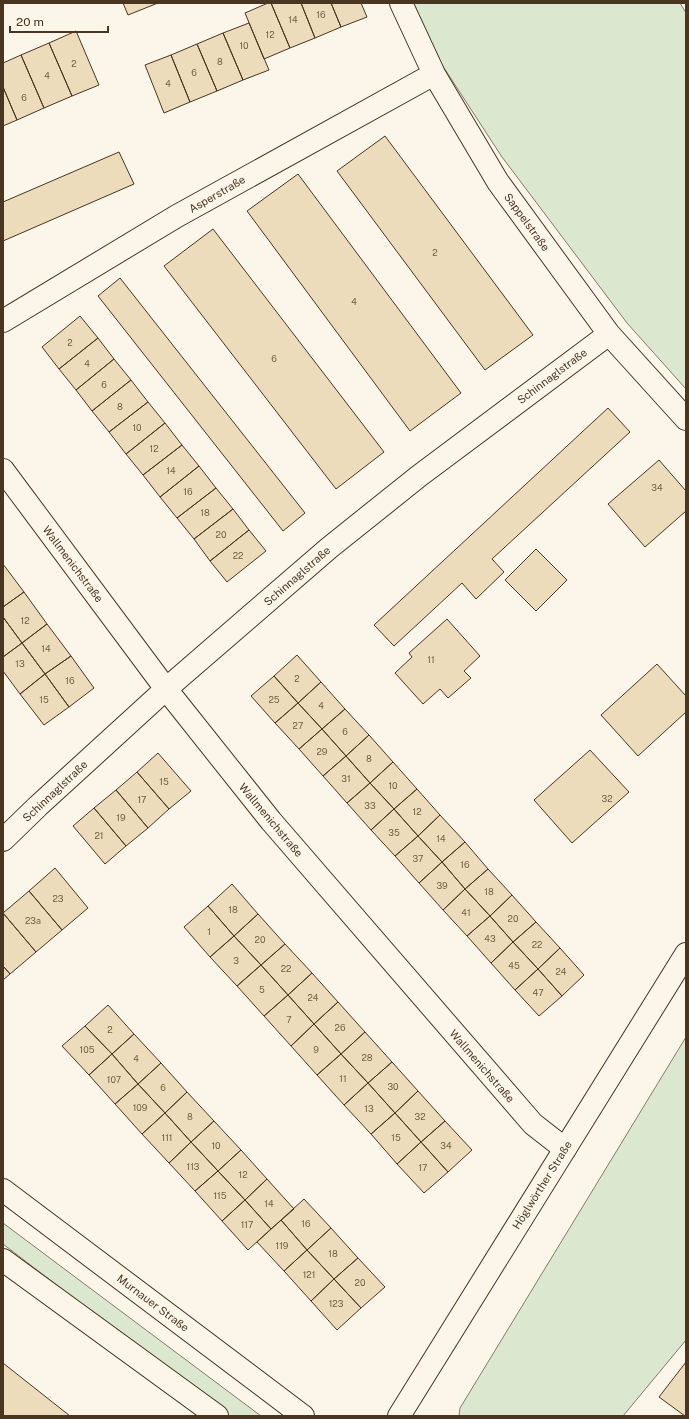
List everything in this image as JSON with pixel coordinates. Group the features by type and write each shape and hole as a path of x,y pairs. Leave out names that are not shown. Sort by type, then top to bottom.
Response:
{"street":[{"name":"Sappelstraße","path":"400,3 434,74 498,182 609,334 686,418"},
{"name":"Asperstraße","path":"3,320 177,216 434,74"},
{"name":"Schinnaglstraße","path":"3,840 166,689 344,536 419,476 609,334"},
{"name":"Wallmenichstraße","path":"3,470 166,689 271,821 533,1124 565,1149"},
{"name":"Höglwörther Straße","path":"399,1416 686,954"},
{"name":"Murnauer Straße","path":"3,1190 303,1416"},
{"path":"3,1260 217,1416"}],"green space":[{"path":"410,3 680,3 686,13 686,389 627,323 502,157 431,48"},
{"path":"686,1037 686,1340 623,1416 459,1416 460,1408"},
{"path":"3,1223 261,1416 228,1416 3,1244"}],"building":[{"path":"123,3 158,3 128,15"},
{"path":"271,3 290,48 264,59 245,13"},
{"path":"271,3 301,3 315,38 290,48"},
{"path":"301,3 331,3 341,27 315,38"},
{"path":"331,3 361,3 367,17 341,27"},
{"path":"249,23 269,70 243,80 223,33"},
{"path":"76,31 99,85 72,96 49,43"},
{"path":"223,33 243,80 217,91 197,44"},
{"path":"49,43 72,96 44,108 21,55"},
{"path":"197,44 217,91 190,102 171,55"},
{"path":"21,55 44,108 17,120 3,87 3,63"},
{"path":"171,55 190,102 164,113 145,65"},
{"path":"3,87 17,120 3,126"},
{"path":"385,136 533,335 485,370 337,171"},
{"path":"119,152 134,184 3,241 3,202"},
{"path":"298,174 461,393 410,431 247,211"},
{"path":"213,229 384,452 336,489 164,266"},
{"path":"120,278 305,513 283,531 98,296"},
{"path":"80,316 98,338 59,369 42,347"},
{"path":"98,338 114,359 76,390 59,369"},
{"path":"114,359 131,380 92,411 76,390"},
{"path":"131,380 148,402 109,432 92,411"},
{"path":"148,402 165,423 126,454 109,432"},
{"path":"608,408 630,432 492,559 504,572 476,599 462,583 394,646 374,625"},
{"path":"165,423 182,445 143,475 126,454"},
{"path":"182,445 199,466 160,497 143,475"},
{"path":"659,460 686,491 686,511 645,547 608,504"},
{"path":"199,466 216,488 177,518 160,497"},
{"path":"216,488 233,509 194,539 177,518"},
{"path":"233,509 249,530 210,561 194,539"},
{"path":"249,530 266,551 227,582 210,561"},
{"path":"536,549 567,580 536,611 505,580"},
{"path":"3,564 24,592 3,607"},
{"path":"24,592 47,624 22,643 3,617 3,607"},
{"path":"3,617 22,643 3,657"},
{"path":"447,619 480,656 464,671 471,678 448,698 440,689 423,704 395,673 412,657 409,653"},
{"path":"47,624 71,656 45,674 22,643"},
{"path":"22,643 45,674 20,694 3,671 3,657"},
{"path":"297,655 321,682 298,703 274,676"},
{"path":"71,656 94,688 69,707 45,674"},
{"path":"657,664 686,696 686,712 638,756 601,715"},
{"path":"45,674 69,707 44,725 20,694"},
{"path":"274,676 298,703 275,723 251,696"},
{"path":"321,682 345,709 322,729 298,703"},
{"path":"298,703 322,729 299,749 275,723"},
{"path":"345,709 369,735 346,756 322,729"},
{"path":"322,729 346,756 323,776 299,749"},
{"path":"369,735 393,762 370,783 346,756"},
{"path":"590,750 629,792 572,843 534,800"},
{"path":"158,753 191,791 169,809 137,772"},
{"path":"346,756 370,783 347,803 323,776"},
{"path":"393,762 417,789 394,809 370,783"},
{"path":"137,772 169,809 148,828 116,790"},
{"path":"370,783 394,809 371,830 347,803"},
{"path":"417,789 440,815 418,836 394,809"},
{"path":"116,790 148,828 126,846 94,808"},
{"path":"94,808 126,846 105,864 73,826"},
{"path":"394,809 418,836 395,856 371,830"},
{"path":"440,815 465,842 442,862 418,836"},
{"path":"418,836 442,862 419,883 395,856"},
{"path":"465,842 488,869 465,889 442,862"},
{"path":"442,862 465,889 443,910 419,883"},
{"path":"55,868 88,908 62,930 29,891"},
{"path":"488,869 512,895 490,916 465,889"},
{"path":"232,884 258,914 234,936 208,906"},
{"path":"465,889 490,916 467,936 443,910"},
{"path":"29,891 62,930 36,952 3,913"},
{"path":"512,895 536,922 513,942 490,916"},
{"path":"208,906 234,936 210,957 184,927"},
{"path":"3,913 36,952 10,974 3,966"},
{"path":"258,914 285,944 261,965 234,936"},
{"path":"490,916 513,942 491,963 467,936"},
{"path":"536,922 560,948 538,969 513,942"},
{"path":"234,936 261,965 237,986 210,957"},
{"path":"513,942 538,969 515,990 491,963"},
{"path":"285,944 312,973 288,995 261,965"},
{"path":"560,948 584,975 562,996 538,969"},
{"path":"261,965 288,995 264,1016 237,986"},
{"path":"3,966 10,974 3,980"},
{"path":"538,969 562,996 539,1016 515,990"},
{"path":"312,973 338,1002 314,1024 288,995"},
{"path":"288,995 314,1024 291,1046 264,1016"},
{"path":"338,1002 365,1032 341,1054 314,1024"},
{"path":"108,1005 134,1034 112,1054 85,1026"},
{"path":"314,1024 341,1054 317,1075 291,1046"},
{"path":"85,1026 112,1054 89,1075 62,1046"},
{"path":"365,1032 392,1062 368,1083 341,1054"},
{"path":"134,1034 161,1063 138,1084 112,1054"},
{"path":"112,1054 138,1084 115,1104 89,1075"},
{"path":"341,1054 368,1083 344,1105 317,1075"},
{"path":"392,1062 418,1091 395,1113 368,1083"},
{"path":"161,1063 187,1092 165,1113 138,1084"},
{"path":"368,1083 395,1113 371,1134 344,1105"},
{"path":"138,1084 165,1113 142,1134 115,1104"},
{"path":"418,1091 445,1121 421,1142 395,1113"},
{"path":"187,1092 214,1121 191,1142 165,1113"},
{"path":"165,1113 191,1142 169,1163 142,1134"},
{"path":"395,1113 421,1142 397,1164 371,1134"},
{"path":"214,1121 241,1150 218,1171 191,1142"},
{"path":"445,1121 472,1150 448,1172 421,1142"},
{"path":"191,1142 218,1171 195,1191 169,1163"},
{"path":"421,1142 448,1172 424,1193 397,1164"},
{"path":"241,1150 267,1179 245,1200 218,1171"},
{"path":"218,1171 245,1200 222,1221 195,1191"},
{"path":"267,1179 294,1209 271,1229 245,1200"},
{"path":"304,1199 331,1228 307,1250 281,1220"},
{"path":"245,1200 271,1229 248,1250 222,1221"},
{"path":"281,1220 307,1250 284,1271 257,1242"},
{"path":"331,1228 358,1258 334,1279 307,1250"},
{"path":"307,1250 334,1279 311,1301 284,1271"},
{"path":"358,1258 385,1287 361,1308 334,1279"},
{"path":"334,1279 361,1308 337,1330 311,1301"},
{"path":"686,1362 686,1416 685,1416 659,1397"},
{"path":"3,1363 70,1416 3,1416"}]}
